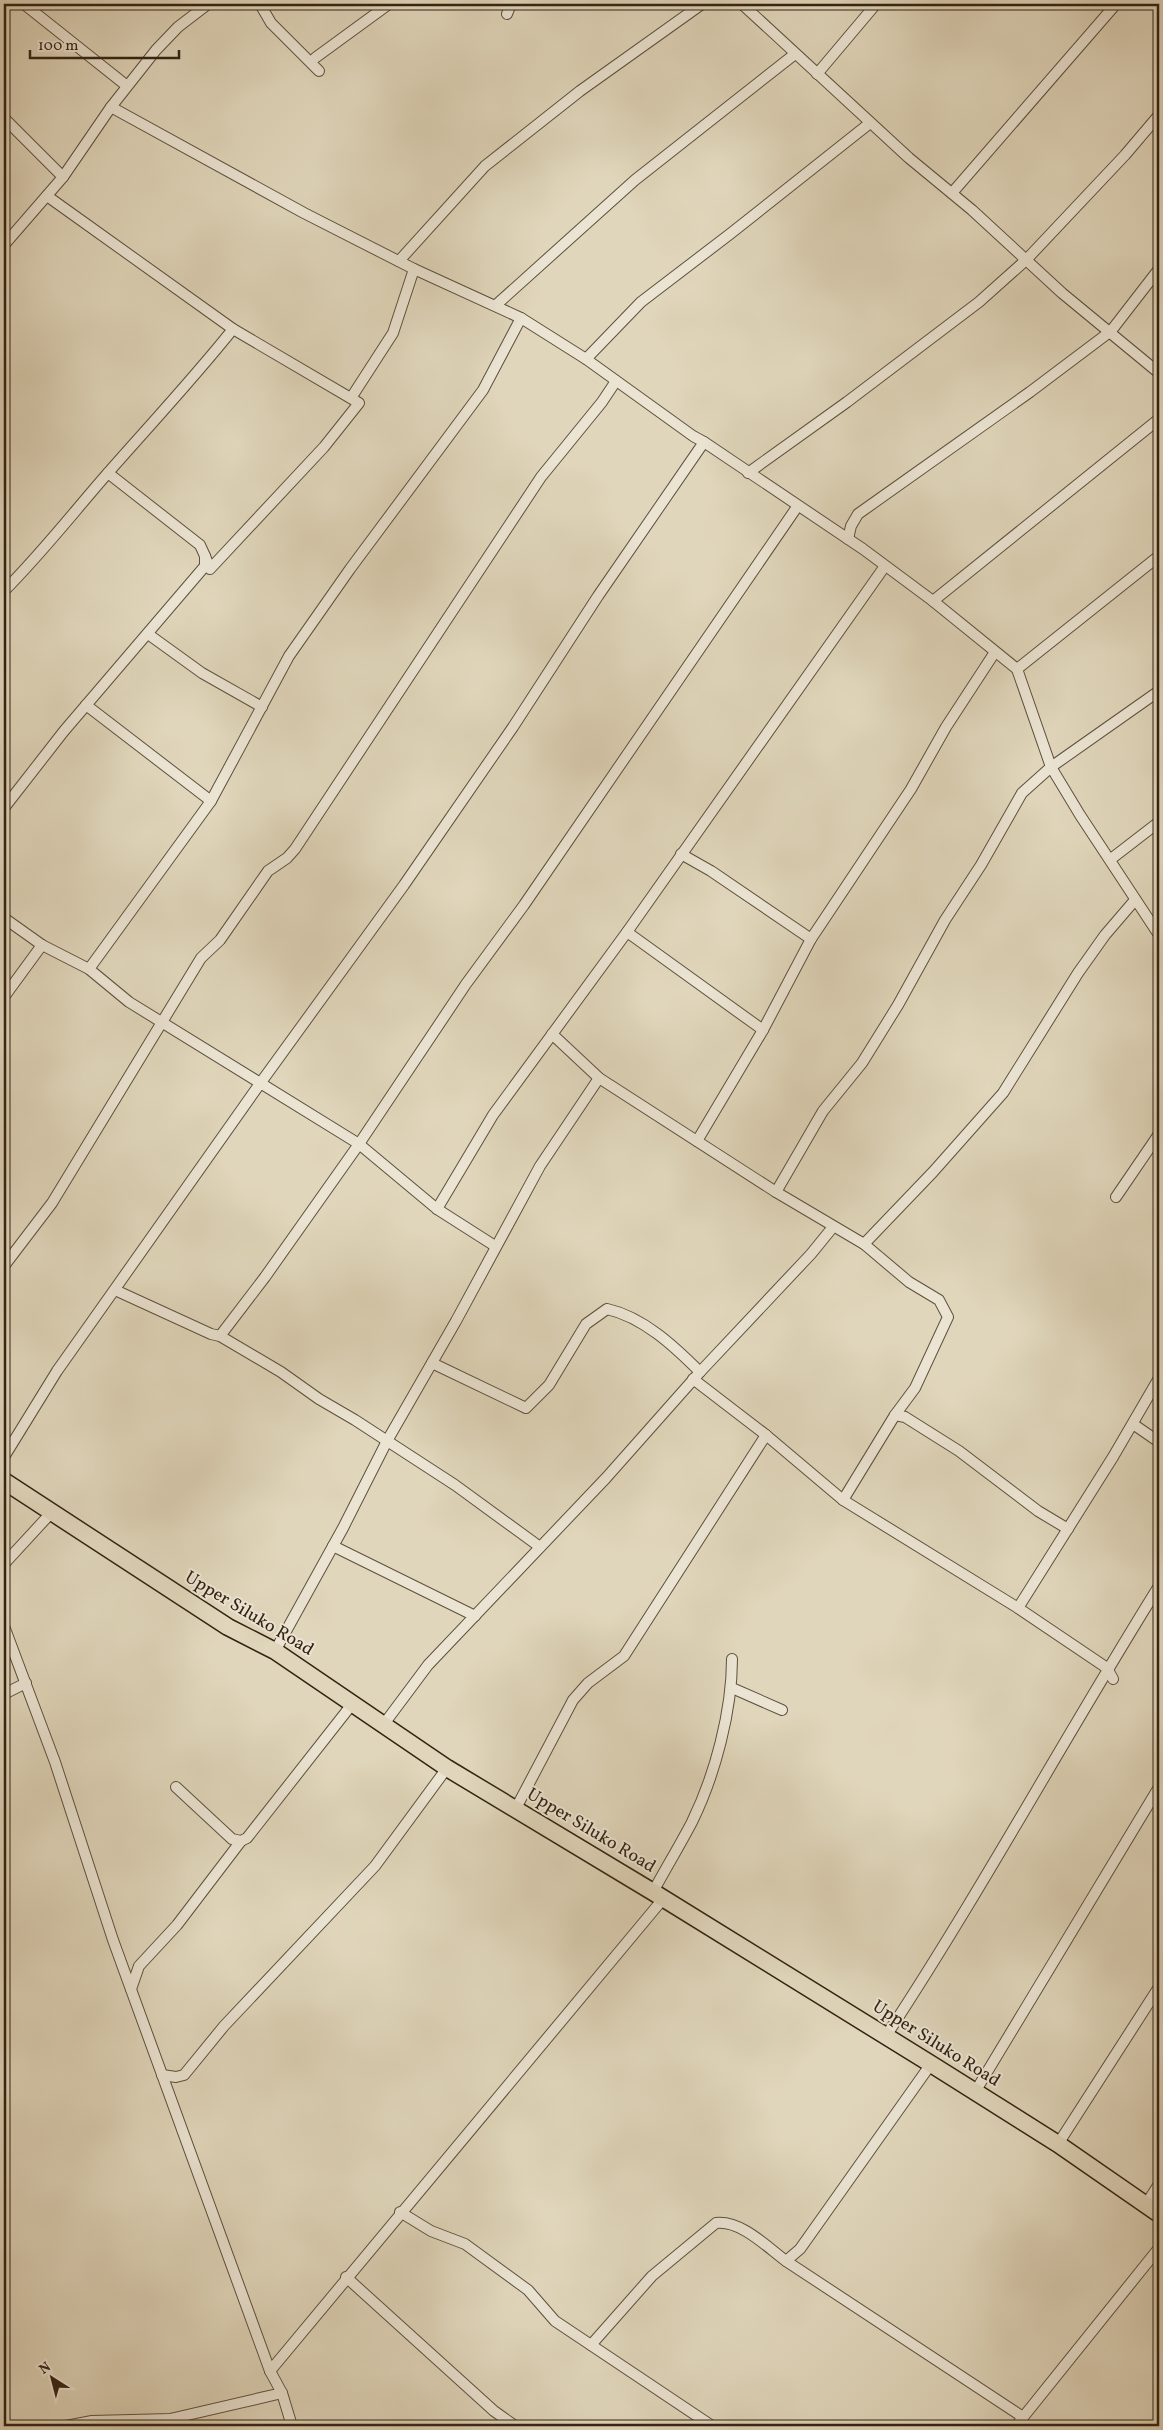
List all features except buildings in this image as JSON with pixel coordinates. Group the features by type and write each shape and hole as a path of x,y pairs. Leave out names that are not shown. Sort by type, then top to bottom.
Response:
{"main road":[{"name":"Upper Siluko Road","path":"4,1481 228,1627 275,1651 447,1768 658,1895 1058,2144 1152,2210"}],"street":[{"path":"24,4 127,86"},
{"path":"4,246 63,178 127,86 178,27 208,4"},
{"path":"260,4 271,23 319,71"},
{"path":"315,58 389,4"},
{"path":"399,260 485,166 580,91 702,4"},
{"path":"743,4 870,123 952,193 1062,293 1111,331 1159,373"},
{"path":"817,74 876,4"},
{"path":"952,193 1116,4"},
{"path":"496,305 635,180 795,54"},
{"path":"111,107 304,213 414,269 521,318 586,358 693,436 797,506 815,515 933,601 1017,669 1052,767 1080,815 1111,859 1135,900 1159,935"},
{"path":"748,473 847,402 979,302 1026,260 1125,155 1159,114"},
{"path":"4,118 63,178"},
{"path":"586,358 641,302 870,123"},
{"path":"47,196 232,329 359,403 324,447 210,569 200,545 108,473"},
{"path":"351,398 393,333 414,269"},
{"path":"848,539 851,526 858,514 1030,392 1111,331 1159,269"},
{"path":"89,968 211,802 289,656 483,390 521,318"},
{"path":"4,591 33,562 108,473 189,384 232,329"},
{"path":"4,1266 52,1202 201,958 220,940 268,871 287,858 295,849 541,477 602,402 616,381"},
{"path":"933,601 1159,418"},
{"path":"4,1457 57,1370 259,1085 404,885 513,727 598,596 704,442"},
{"path":"220,1336 265,1277 359,1144 461,992 524,905 797,506"},
{"path":"4,808 86,705 205,566 206,556"},
{"path":"1017,669 1159,556"},
{"path":"437,1209 493,1115 627,932 885,566"},
{"path":"148,634 202,673 262,707"},
{"path":"697,1141 763,1030 811,939 911,789 946,727 995,652"},
{"path":"776,1192 823,1111 867,1055 945,920 981,865 1022,792 1052,767 1159,690"},
{"path":"86,705 211,802"},
{"path":"1111,859 1159,822"},
{"path":"681,854 712,871 811,939"},
{"path":"864,1244 933,1172 1003,1093 1078,973 1135,900"},
{"path":"4,918 42,945 89,968 129,1002 259,1085 359,1144 437,1209 495,1246"},
{"path":"627,932 763,1030"},
{"path":"4,997 42,945"},
{"path":"552,1034 599,1078 776,1192 864,1244 909,1282 939,1300 948,1317 915,1388 895,1415 844,1500"},
{"path":"275,1651 333,1546 387,1441 432,1363 495,1246 555,1141 599,1078"},
{"path":"1116,1197 1159,1134"},
{"path":"384,1724 428,1665 606,1478 697,1375 811,1254 833,1227"},
{"path":"115,1290 211,1334 220,1336 281,1372 319,1399 456,1485 540,1547"},
{"path":"432,1363 526,1408 549,1385 586,1324 607,1309 624,1313 675,1346 697,1375 844,1500 1018,1608 1107,1668 1113,1679"},
{"path":"1018,1608 1133,1424 1159,1378"},
{"path":"895,1415 905,1417 959,1451 1038,1512 1068,1530"},
{"path":"1133,1424 1159,1442"},
{"path":"515,1810 573,1700 588,1683 624,1656 766,1435"},
{"path":"4,1564 51,1513"},
{"path":"333,1546 475,1616"},
{"path":"886,2036 921,1982 1107,1668 1159,1586"},
{"path":"4,1626 55,1762 131,1989 270,2370 282,2393 292,2426"},
{"path":"270,2370 658,1895 710,1778 736,1691 732,1659"},
{"path":"4,1694 26,1683"},
{"path":"131,1989 139,1966 177,1925 241,1841 247,1838 353,1703"},
{"path":"162,2075 176,2077 184,2075 224,2026 375,1866 447,1768"},
{"path":"176,1788 232,1839 241,1841"},
{"path":"975,2092 1159,1788"},
{"path":"1058,2144 1159,1986"},
{"path":"786,2261 800,2249 931,2064"},
{"path":"1152,2210 1159,2184"},
{"path":"400,2212 431,2231 465,2244 528,2290 555,2321 712,2426"},
{"path":"591,2345 652,2276 716,2223 726,2222 739,2227 786,2261 1024,2417"},
{"path":"1016,2426 1159,2248"},
{"path":"346,2277 494,2411 515,2426"},
{"path":"66,2426 92,2421 170,2419 282,2393"}]}
